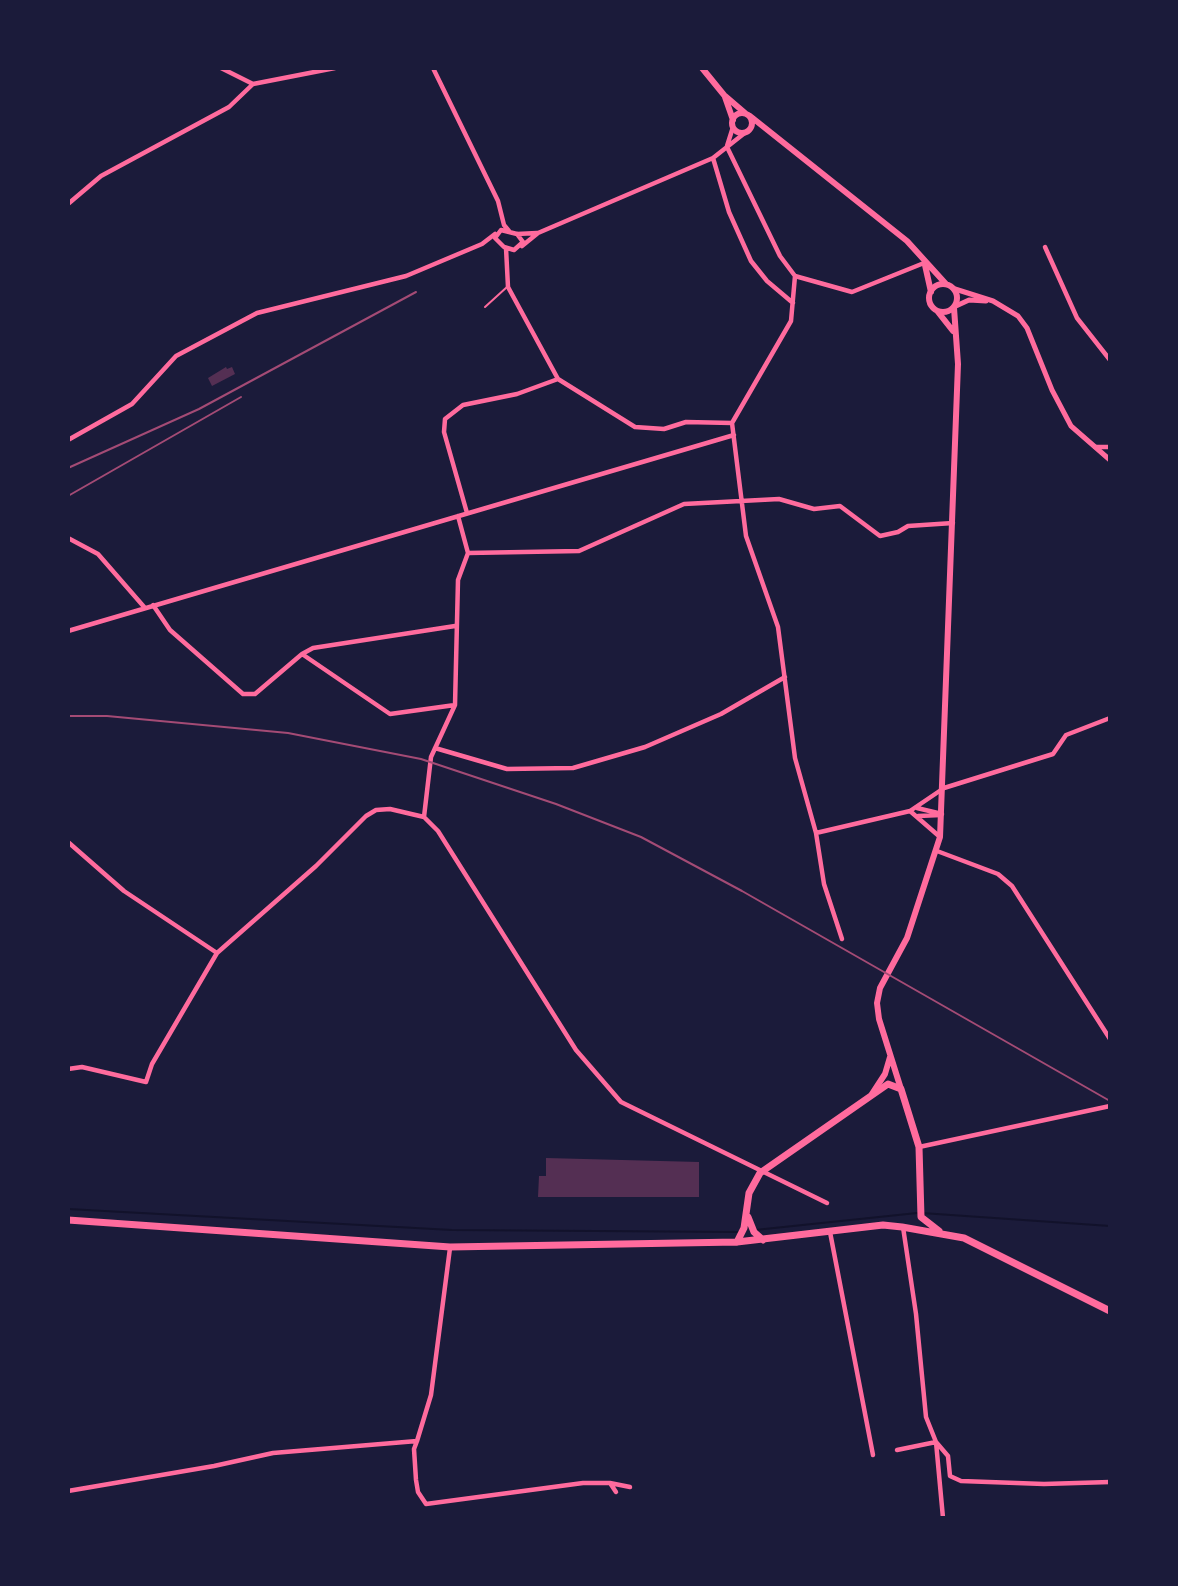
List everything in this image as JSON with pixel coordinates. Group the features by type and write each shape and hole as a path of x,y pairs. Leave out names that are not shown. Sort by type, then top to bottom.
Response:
{"main road":[{"path":"702,68 724,96 907,241 924,263 955,289 958,297 954,333 958,364 944,788 940,837 894,965 877,1003 919,1147 921,1217"},
{"path":"724,96 737,131 771,131"},
{"path":"733,123 739,113 747,114 752,121 748,131"},
{"path":"924,263 931,292 930,304 954,333"},
{"path":"931,292 937,286 947,285"},
{"path":"936,311 946,312 955,307"},
{"path":"870,1097 885,1074 891,1055"},
{"path":"737,1242 742,1234 747,1213 748,1195 758,1175 888,1084 901,1089"},
{"path":"747,1213 754,1232 763,1240"},
{"path":"902,1227 921,1217"},
{"path":"921,1217 943,1233"},
{"path":"68,1220 450,1247 737,1242 883,1225 943,1233 976,1244 1110,1311"}],"street":[{"path":"221,68 253,84"},
{"path":"68,204 101,176 229,107 253,84 335,68"},
{"path":"433,68 498,201 502,221 509,231"},
{"path":"733,123 727,147 780,256 795,276 852,292 924,263"},
{"path":"482,244 499,244 514,250 538,233 713,158 748,131"},
{"path":"713,158 729,212 751,261 766,281 793,303"},
{"path":"68,440 132,404 176,356 257,313 279,305 406,276 482,244 496,233 502,221"},
{"path":"496,233 538,233"},
{"path":"496,233 499,244"},
{"path":"517,234 522,240 522,246"},
{"path":"1045,247 1077,318 1110,360"},
{"path":"506,248 508,287 558,379 635,427 664,429 686,422 732,423"},
{"path":"795,276 791,321 732,423 746,536 778,627 795,758 816,833 824,884 842,939"},
{"path":"955,289 993,301 1018,316 1027,328 1065,415 1094,448 1110,460"},
{"path":"955,307 969,300 993,301"},
{"path":"467,513 444,432 445,419 463,405 517,394 558,379"},
{"path":"68,631 734,435"},
{"path":"1094,448 1110,447"},
{"path":"468,553 579,551 684,504 779,499 814,509 840,506 847,509 870,532 880,536 898,532 908,526 953,523"},
{"path":"424,817 424,795 435,748 455,705 458,580 468,553 458,516"},
{"path":"68,538 98,554 145,608"},
{"path":"153,605 170,630 243,694 256,694 302,654 313,648 455,626"},
{"path":"302,654 390,714 455,705"},
{"path":"435,748 507,769 573,768 645,747 721,714 785,677"},
{"path":"816,833 913,809 944,788 1053,754 1066,735 1110,718"},
{"path":"68,1069 82,1067 146,1082 152,1064 218,953 366,816 376,810 390,809 424,817 438,831 576,1050 621,1102 758,1175 827,1203"},
{"path":"913,809 942,815"},
{"path":"913,809 940,837"},
{"path":"917,816 942,815"},
{"path":"68,842 124,891 218,953"},
{"path":"937,851 998,874 1012,886 1110,1039"},
{"path":"919,1147 1110,1106"},
{"path":"902,1227 916,1314 926,1417 936,1442 943,1518"},
{"path":"830,1232 873,1455"},
{"path":"450,1247 431,1395 414,1449 418,1492 426,1504 610,1483 630,1487"},
{"path":"68,1491 273,1453 417,1441"},
{"path":"897,1450 936,1442"},
{"path":"936,1442 948,1456 953,1480 1044,1484 1110,1482"},
{"path":"610,1483 616,1492"}],"lane":[{"path":"485,307 508,287"}],"building":[{"path":"226,367 232,367 235,374 212,386 208,378"},
{"path":"546,1158 699,1162 699,1197 538,1197 539,1176 546,1176"}],"waterway":[{"path":"68,1209 452,1230 739,1232"},
{"path":"755,1230 917,1213"},
{"path":"922,1213 1110,1226"}],"railway":[{"path":"68,468 199,409 416,292"},
{"path":"68,496 241,397"},
{"path":"68,716 107,716 288,733 421,759 556,804 641,837 742,891 1110,1101"}]}
